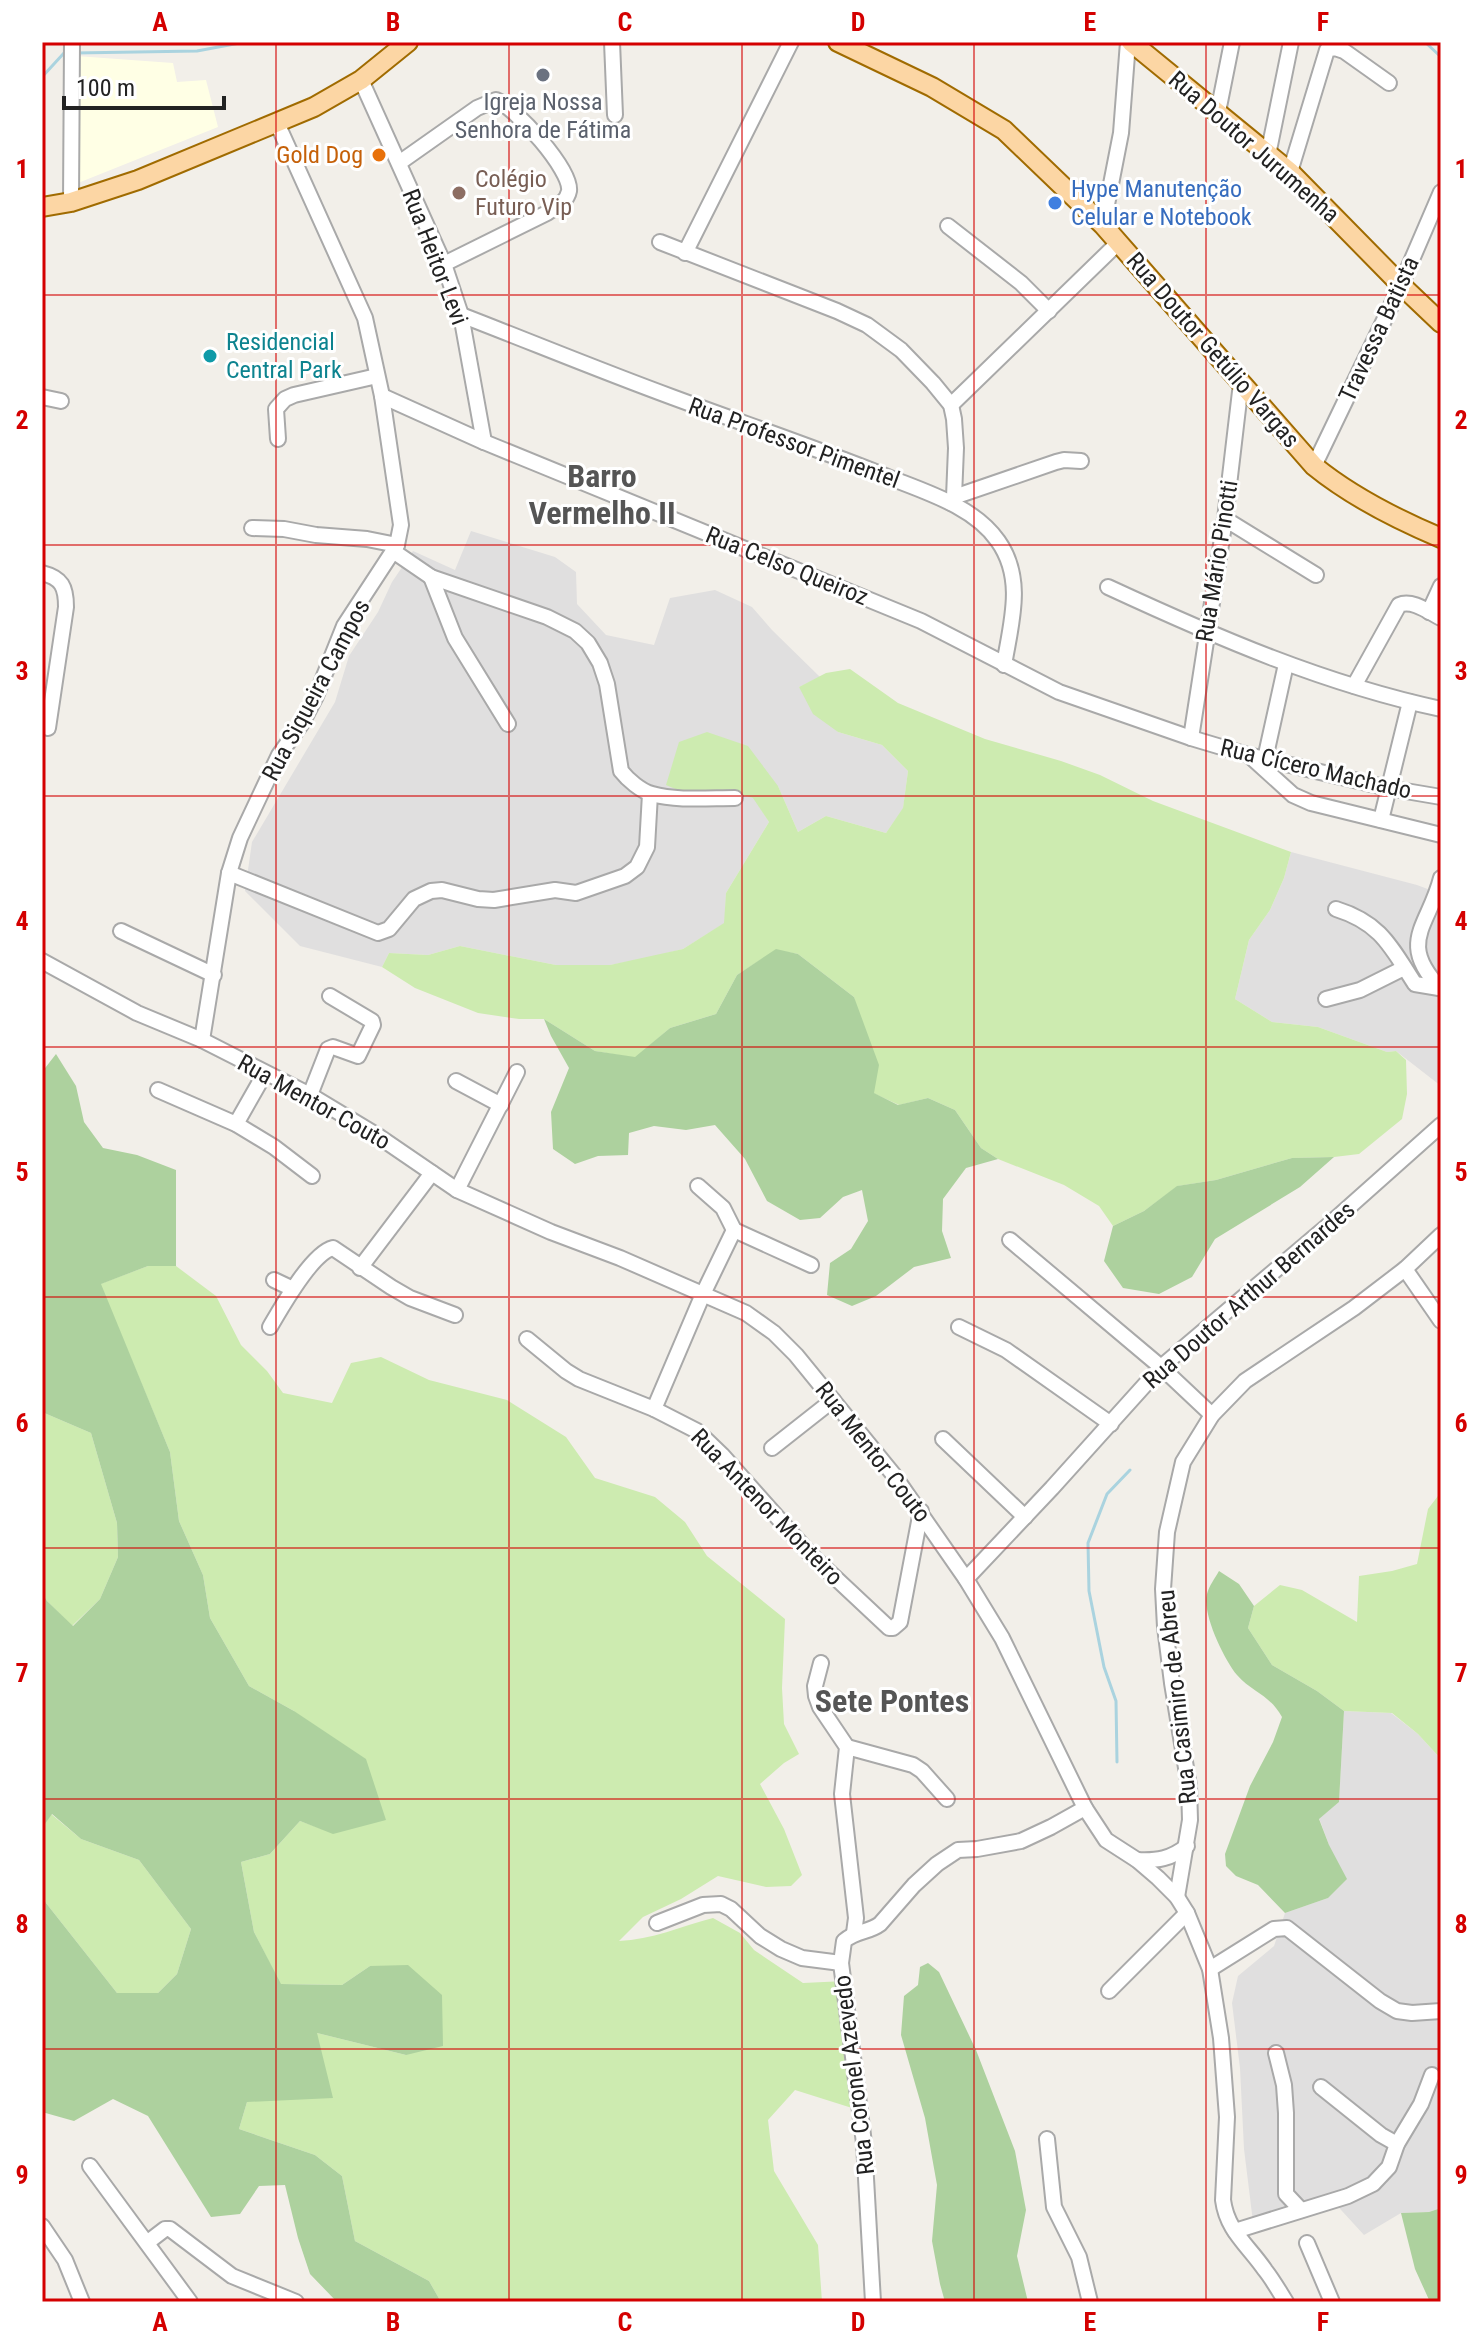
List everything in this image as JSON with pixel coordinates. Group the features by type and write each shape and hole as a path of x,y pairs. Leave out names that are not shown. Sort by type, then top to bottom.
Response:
{"main road":[{"path":"42,207 71,202 138,180 314,107 361,80 408,42"},
{"name":"Rua Doutor Getúlio Vargas","path":"838,42 932,87 1004,130 1119,242 1314,466 1336,485 1367,503 1441,538"},
{"name":"Rua Doutor Jurumenha","path":"1135,44 1290,172 1441,323"}],"street":[{"path":"612,42 615,115"},
{"path":"685,253 791,42"},
{"path":"1218,112 1232,42"},
{"path":"1268,155 1291,42"},
{"path":"1103,225 1135,44"},
{"path":"1290,172 1327,50 1335,48 1344,51 1389,83"},
{"path":"71,202 73,49"},
{"name":"Rua Heitor Levi","path":"361,80 444,264 461,315 484,442"},
{"path":"399,163 477,108 496,100 512,109 566,176 568,195 562,203 444,264"},
{"path":"277,123 365,318 382,396 401,525 395,548"},
{"name":"Travessa Batista","path":"1314,466 1401,285 1441,192"},
{"path":"948,226 1021,283 1049,311"},
{"path":"660,242 867,325 901,350 951,405 956,448 952,500 1056,462 1081,461"},
{"path":"951,405 1119,242"},
{"name":"Rua Professor Pimentel","path":"461,315 669,396 952,500 989,530 1010,562 1014,603 1004,665"},
{"path":"278,439 276,409 285,399 377,376"},
{"name":"Rua Mário Pinotti","path":"1191,738 1225,519 1241,383"},
{"name":"Rua Celso Queiroz","path":"382,396 484,442 921,621 1059,692 1191,738"},
{"path":"42,397 61,401"},
{"path":"1225,519 1316,575"},
{"path":"252,528 367,539 395,548 431,577 547,617 575,631 588,643 600,663 607,684 621,771 628,779 650,794 693,799 735,798"},
{"name":"Rua Siqueira Campos","path":"202,1040 229,873 240,838 279,755 302,723 316,696 344,626 395,548"},
{"path":"42,573 58,578 66,593 48,728"},
{"path":"431,577 455,638 508,724"},
{"path":"1354,686 1399,605 1406,602 1435,615 1441,586"},
{"path":"1108,587 1286,664 1441,709"},
{"path":"1265,759 1286,664"},
{"path":"1381,820 1410,702"},
{"name":"Rua Cícero Machado","path":"1191,738 1248,755 1388,788 1441,797"},
{"path":"1248,755 1293,795 1311,803 1441,835"},
{"path":"229,873 378,933 384,932 414,899 431,891 442,890 494,900 555,890 576,893 625,876 637,867 647,847 650,794"},
{"path":"1440,988 1421,964 1418,934 1441,878"},
{"path":"1336,909 1359,916 1379,932 1415,984 1440,988"},
{"path":"121,931 214,975"},
{"name":"Rua Mentor Couto","path":"42,961 137,1013 202,1040 310,1095 378,1136 457,1190 746,1313 774,1333 804,1363 921,1511 966,1579 1002,1638 1085,1808 1106,1840 1137,1860 1177,1897 1187,1913 1210,1969 1221,2038 1227,2117 1225,2211 1235,2231 1286,2302"},
{"path":"1326,999 1360,990 1404,968"},
{"path":"310,1095 328,1049 333,1047 358,1056 373,1025 372,1021 330,996"},
{"path":"457,1190 517,1072"},
{"path":"236,1124 265,1073"},
{"path":"456,1081 501,1105"},
{"path":"158,1090 236,1124 312,1176"},
{"name":"Rua Doutor Arthur Bernardes","path":"966,1579 1161,1367 1441,1125"},
{"path":"360,1268 432,1173"},
{"path":"698,1186 723,1208 734,1230 811,1265"},
{"path":"654,1409 734,1230"},
{"name":"Rua Casimiro de Abreu","path":"1177,1897 1190,1820 1189,1786 1170,1669 1163,1589 1167,1532 1183,1462 1212,1415 1247,1379 1354,1308 1405,1269 1441,1235"},
{"path":"1010,1240 1161,1367 1212,1415"},
{"path":"270,1327 293,1289 328,1248 337,1250 360,1268 410,1298 455,1315"},
{"path":"1405,1269 1441,1321"},
{"path":"274,1280 293,1289"},
{"path":"959,1327 1006,1350 1111,1424"},
{"name":"Rua Antenor Monteiro","path":"527,1339 579,1379 654,1409 697,1431 810,1554 889,1628 900,1622 921,1511"},
{"path":"772,1448 833,1400"},
{"path":"943,1439 1025,1517"},
{"path":"821,1663 815,1686 816,1696 847,1747 842,1794 856,1918 854,1933 874,1929 914,1885 958,1850 1021,1841 1085,1808"},
{"path":"847,1747 913,1765 947,1799"},
{"path":"1137,1860 1166,1859 1187,1846"},
{"path":"657,1923 703,1905 721,1904 781,1949 802,1958 841,1963"},
{"path":"1109,1991 1187,1913"},
{"path":"1210,1969 1274,1929 1287,1928 1397,2011 1441,2011"},
{"name":"Rua Coronel Azevedo","path":"854,1933 844,1941 841,1963 864,2143 873,2302"},
{"path":"1276,2053 1284,2085 1286,2113 1286,2194 1301,2210"},
{"path":"1235,2231 1348,2196 1373,2184 1389,2167 1397,2144 1421,2104 1432,2075"},
{"path":"1321,2087 1397,2144"},
{"path":"1047,2139 1054,2207 1079,2257 1090,2302"},
{"path":"90,2166 190,2302"},
{"path":"42,2226 65,2260 82,2302"},
{"path":"148,2242 165,2229 170,2229 232,2276 296,2302"},
{"path":"1307,2243 1332,2302"}],"shaded area":[{"path":"76,56 173,63 177,82 206,80 218,127 78,183"},
{"path":"471,531 555,557 576,572 577,604 606,635 654,645 670,598 715,590 752,607 820,677 799,687 838,732 882,745 908,771 903,809 886,833 826,816 798,832 778,786 692,796 743,795 754,798 769,822 726,893 725,923 683,949 639,960 610,965 556,965 460,946 428,955 389,953 382,967 300,946 245,891 252,842 335,702 349,656 413,551 455,570"},
{"path":"1291,852 1441,894 1441,1086 1396,1051 1387,1052 1318,1027 1272,1022 1235,999 1249,940 1270,910"},
{"path":"1344,1711 1391,1713 1418,1734 1441,1759 1441,2208 1429,2212 1401,2213 1364,2235 1331,2199 1253,2222 1232,2003 1238,1976 1274,1946 1285,1913 1328,1898 1329,1845 1319,1818 1339,1802"}],"green space":[{"path":"850,669 898,703 985,739 1100,775 1153,801 1291,852 1270,910 1249,940 1235,999 1272,1022 1318,1027 1387,1052 1396,1051 1406,1060 1407,1094 1402,1119 1359,1154 1292,1158 1216,1180 1178,1186 1144,1211 1113,1226 1099,1206 1064,1185 998,1159 981,1148 955,1110 928,1098 899,1105 873,1093 854,997 798,954 776,950 737,975 716,1014 670,1028 635,1058 595,1051 544,1019 478,1013 415,988 382,967 389,953 428,955 460,946 556,965 610,965 683,949 724,923 726,893 769,822 753,798 743,795 692,796 666,785 679,742 707,732 748,746 778,786 798,832 826,816 886,833 903,808 908,771 882,745 838,732 813,714 799,687 826,673"},
{"path":"776,949 798,954 854,997 879,1065 874,1093 898,1105 928,1098 955,1110 981,1148 998,1159 966,1168 943,1199 942,1231 951,1258 914,1267 876,1296 852,1306 827,1295 830,1263 851,1249 868,1221 862,1190 843,1197 820,1218 800,1220 767,1201 745,1159 715,1125 686,1130 654,1126 629,1133 628,1155 598,1156 575,1164 553,1149 551,1112 569,1068 544,1019 595,1051 635,1057 670,1028 716,1014 737,975"},
{"path":"56,1054 76,1086 84,1122 103,1148 137,1155 176,1170 176,1266 148,1266 101,1284 170,1452 179,1521 203,1575 210,1618 249,1686 294,1711 366,1759 386,1820 333,1834 300,1821 270,1854 241,1862 254,1932 281,1984 342,1985 370,1966 408,1965 442,1995 443,2046 406,2055 317,2033 333,2098 247,2102 239,2129 315,2155 342,2176 355,2241 429,2281 441,2302 337,2302 310,2274 285,2185 259,2186 240,2214 211,2217 148,2116 113,2099 74,2121 42,2112 42,1894 117,1993 158,1993 177,1974 191,1929 139,1860 81,1839 52,1814 42,1828 42,1592 73,1626 100,1599 118,1557 117,1523 91,1433 42,1412 42,1072"},
{"path":"1334,1157 1300,1187 1215,1239 1192,1277 1159,1294 1123,1288 1104,1261 1113,1226 1144,1211 1177,1186 1216,1180 1292,1158"},
{"path":"148,1266 176,1266 216,1296 241,1345 267,1371 283,1393 332,1403 351,1363 381,1357 429,1380 507,1400 566,1437 595,1478 655,1497 685,1522 707,1556 785,1619 784,1724 799,1754 760,1784 784,1829 802,1875 791,1886 766,1887 718,1876 681,1899 643,1917 619,1941 655,1935 713,1918 740,1933 754,1950 803,1983 845,1981 852,2108 795,2090 768,2120 774,2171 818,2245 822,2302 441,2302 429,2281 355,2241 342,2176 315,2155 239,2129 247,2102 317,2033 406,2055 370,1966 342,1985 280,1984 254,1932 241,1862 270,1854 300,1821 333,1833 294,1711 249,1686 210,1618 203,1575 179,1521 170,1452 100,1284"},
{"path":"42,1412 91,1433 117,1523 118,1557 100,1599 72,1626 42,1592"},
{"path":"1441,1492 1441,1759 1418,1734 1392,1713 1344,1711 1272,1665 1248,1628 1254,1606 1280,1585 1302,1590 1357,1622 1359,1576 1417,1564 1428,1509"},
{"path":"1219,1571 1239,1584 1254,1606 1248,1628 1272,1665 1344,1711 1339,1802 1319,1819 1347,1879 1328,1898 1285,1913 1258,1885 1236,1876 1226,1866 1225,1854 1250,1786 1282,1717 1272,1703 1237,1675 1215,1636 1206,1603 1208,1591"},
{"path":"51,1814 81,1839 139,1860 191,1929 177,1974 158,1993 117,1993 46,1903 42,1894 42,1828"},
{"path":"928,1963 939,1972 976,2050 1015,2151 1026,2210 1017,2256 1028,2302 945,2302 932,2241 937,2185 925,2118 901,2035 904,1996 918,1985 920,1967"},
{"path":"1441,2208 1441,2302 1430,2302 1415,2269 1401,2213 1429,2212"}],"waterway":[{"path":"75,53 197,51 245,42"},
{"path":"1425,42 1441,57"},
{"path":"42,77 64,53 68,53"},
{"path":"1117,1762 1116,1701 1104,1667 1089,1591 1088,1543 1107,1494 1130,1470"}],"place":[{"name":"Igreja Nossa Senhora de Fátima","path":"543,75"},
{"name":"Gold Dog","path":"379,155"},
{"name":"Colégio Futuro Vip","path":"459,193"},
{"name":"Hype Manutenção Celular e Notebook","path":"1055,203"},
{"name":"Residencial Central Park","path":"210,356"}],"district":[{"name":"Barro Vermelho II","path":"602,494"},
{"name":"Sete Pontes","path":"892,1701"}]}
